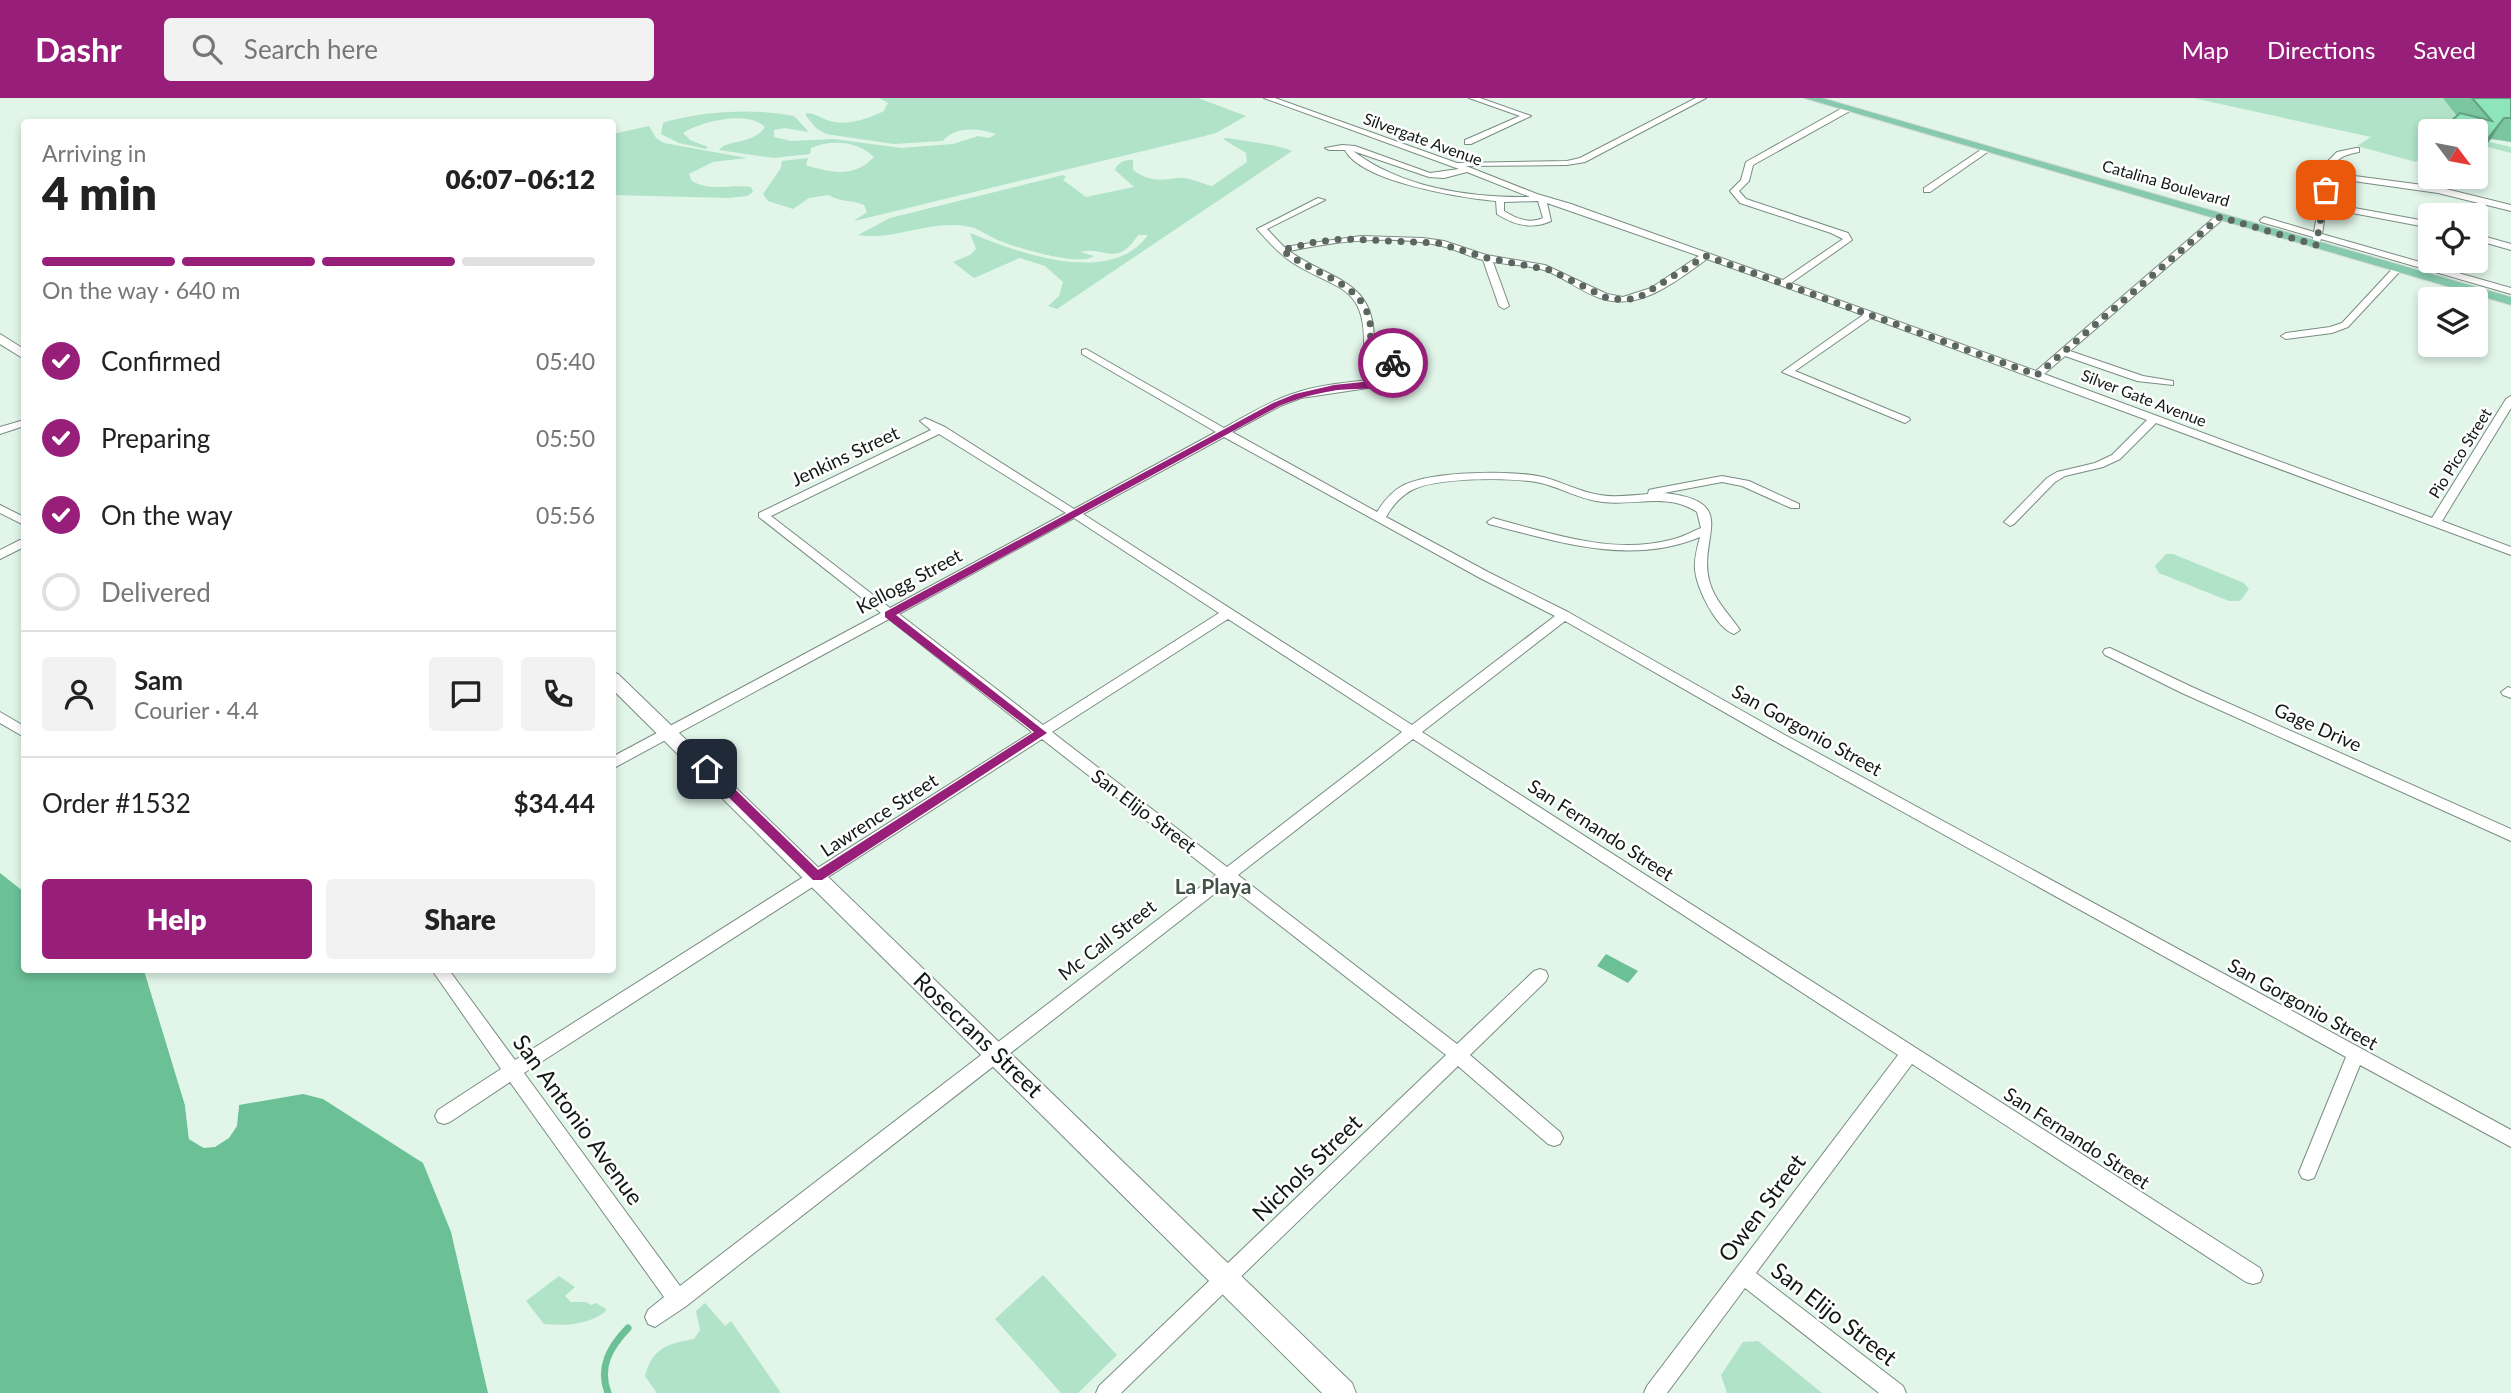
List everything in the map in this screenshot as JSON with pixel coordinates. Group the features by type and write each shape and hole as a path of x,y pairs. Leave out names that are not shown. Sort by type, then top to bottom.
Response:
{"main road":[{"name":"Catalina Boulevard","path":"1811,98 2220,217 2317,240 2398,268 2511,301"}],"street":[{"name":"Silvergate Avenue","path":"1268,98 1545,200 1568,206"},
{"path":"1468,142 1527,116 1473,98"},
{"path":"1453,164 1567,163 1582,160 1702,98"},
{"path":"1785,283 1848,240 1845,235 1743,201 1734,191 1745,181 1749,163 1847,109"},
{"path":"1329,148 1349,149 1429,175 1440,176 1467,170"},
{"path":"1349,149 1349,152 1364,164 1389,175 1473,197 1545,200 1548,219 1532,225 1509,219 1500,212 1500,200"},
{"path":"1927,190 1988,149"},
{"path":"2317,240 2330,163 2340,154 2356,150"},
{"path":"2328,175 2438,190 2511,208"},
{"path":"1321,201 1261,229 1282,250 1315,242 1344,239 1438,243 1487,258 1550,270 1607,298 1623,300 1638,298 1706,256"},
{"path":"2323,205 2418,223"},
{"name":"Silver Gate Avenue","path":"1568,206 2037,375 2511,551"},
{"path":"2037,375 2220,217"},
{"name":"Catalina Boulevard","path":"2263,220 2317,240 2511,291"},
{"path":"2488,240 2511,247"},
{"name":"Kellogg Street","path":"616,762 1276,404 1298,395 1334,388 1396,383 1407,376 1405,370 1381,357 1370,343 1367,307 1343,284 1282,250"},
{"path":"1487,258 1504,306"},
{"path":"2286,336 2332,330 2345,325 2398,268"},
{"path":"1868,316 1787,372 1905,420"},
{"path":"0,338 21,353"},
{"name":"San Gorgonio Street","path":"1086,352 1225,433 1564,615 1790,744 2511,1139"},
{"path":"2063,352 2141,379 2169,383"},
{"name":"Pio Pico Street","path":"2435,523 2511,400"},
{"path":"2010,522 2051,480 2061,474 2099,465 2116,457 2154,419"},
{"name":"San Fernando Street","path":"925,421 1075,514 2253,1275"},
{"path":"0,431 21,424"},
{"name":"Jenkins Street","path":"763,515 941,429"},
{"path":"1380,517 1387,505 1409,487 1422,482 1492,477 1522,476 1601,499 1674,497 1690,502 1703,511 1708,522 1700,568 1704,585 1714,608 1734,630"},
{"path":"1625,499 1722,479 1745,483 1795,506"},
{"path":"0,508 21,520"},
{"name":"San Elijo Street","path":"763,515 1458,1055 1554,1138"},
{"path":"1493,522 1578,543 1610,547 1640,548 1671,543 1706,531"},
{"path":"0,555 21,544"},
{"name":"Lawrence Street","path":"444,1116 1228,613"},
{"name":"Mc Call Street","path":"655,1317 1564,615"},
{"name":"Gage Drive","path":"2110,652 2187,691 2511,835"},
{"name":"Rosecrans Street","path":"616,682 671,732 1342,1393"},
{"path":"0,717 21,730"},
{"name":"San Antonio Avenue","path":"442,973 678,1300"},
{"name":"Nichols Street","path":"1106,1393 1540,976"},
{"name":"Owen Street","path":"1654,1393 1910,1053"},
{"path":"2308,1172 2356,1054"},
{"name":"San Elijo Street","path":"1742,1274 1896,1393"}],"shaded area":[{"path":"879,98 1198,98 1246,116 1216,133 854,221 867,212 864,205 829,195 809,198 793,209 768,201 763,194 781,168 782,161 808,158 806,165 815,168 833,172 850,171 867,164 874,157 860,148 844,143 827,143 811,148 810,154 773,158 719,150 728,144 754,137 765,127 748,119 737,118 713,121 683,133 690,140 708,147 706,149 679,143 661,134 663,123 668,121 747,111 794,116 809,132 784,128 774,130 774,137 791,141 834,139 901,148 953,144 978,136 989,138 996,134 967,130 954,133 943,141 894,144 826,134 816,128 806,116 806,113 814,114 841,123 856,121 884,111 888,103"},
{"path":"2193,98 2455,98 2468,119 2418,119 2416,162 2357,146 2371,137"},
{"path":"649,126 656,138 664,143 747,158 713,162 689,174 692,181 706,186 751,187 753,192 747,196 729,198 616,195 616,133"},
{"path":"1223,139 1268,144 1292,151 1057,309 1048,306 1059,296 1063,282 1045,266 1020,258 974,278 953,262 970,255 976,249 970,233 1038,256 1089,262 1112,259 1132,251 1148,235 1138,235 1123,251 1117,253 1080,252 1094,256 1076,259 1020,248 975,228 957,225 886,235 858,235 890,218 1063,175 1066,177 1063,180 1086,197 1134,187 1115,170 1120,163 1128,160 1133,160 1133,170 1149,178 1185,178 1212,186 1247,162 1246,153"},
{"path":"2488,141 2511,147 2511,153 2488,147"},
{"path":"2166,554 2173,554 2244,583 2249,589 2240,601 2229,601 2159,573 2155,566"},
{"path":"0,873 21,890 21,973 145,973 185,1105 189,1139 204,1148 231,1134 239,1105 303,1094 323,1099 423,1163 451,1232 488,1393 0,1393"},
{"path":"1606,954 1638,971 1628,983 1597,966"},
{"path":"1043,1275 1117,1355 1078,1393 1061,1393 995,1319"},
{"path":"559,1276 575,1287 565,1296 571,1302 586,1302 591,1305 596,1303 606,1309 605,1312 576,1324 544,1324 526,1301"},
{"path":"705,1303 725,1326 731,1321 781,1393 657,1393 645,1376 652,1359 668,1346 694,1339 700,1330 696,1311"},
{"path":"1758,1341 1822,1393 1727,1393 1721,1375 1743,1342"}],"pier":[{"path":"145,973 149,973 188,1104 192,1137 205,1145 214,1144 227,1135 233,1125 236,1103 239,1105 237,1126 229,1138 215,1147 204,1148 189,1139 185,1105"}],"building":[{"path":"2472,98 2511,98 2511,118 2504,118 2488,138 2488,120 2492,121"},
{"path":"2460,113 2484,119 2453,119"}],"waterway":[{"path":"608,1393 605,1366 611,1350 628,1328"}],"way so far":[{"path":"1393,363 1381,357 1370,343 1367,307 1343,284 1282,250 1315,242 1344,239 1438,243 1487,258 1526,263 1550,270 1607,298 1623,300 1638,298 1706,256 2037,375 2220,217 2316,245 2326,190"}],"district":[{"name":"La Playa","path":"1213,887"}],"route":[{"path":"707,769 817,877 1042,733 889,614 1276,404 1298,395 1334,388 1404,380 1407,376 1405,370 1393,363"}]}
